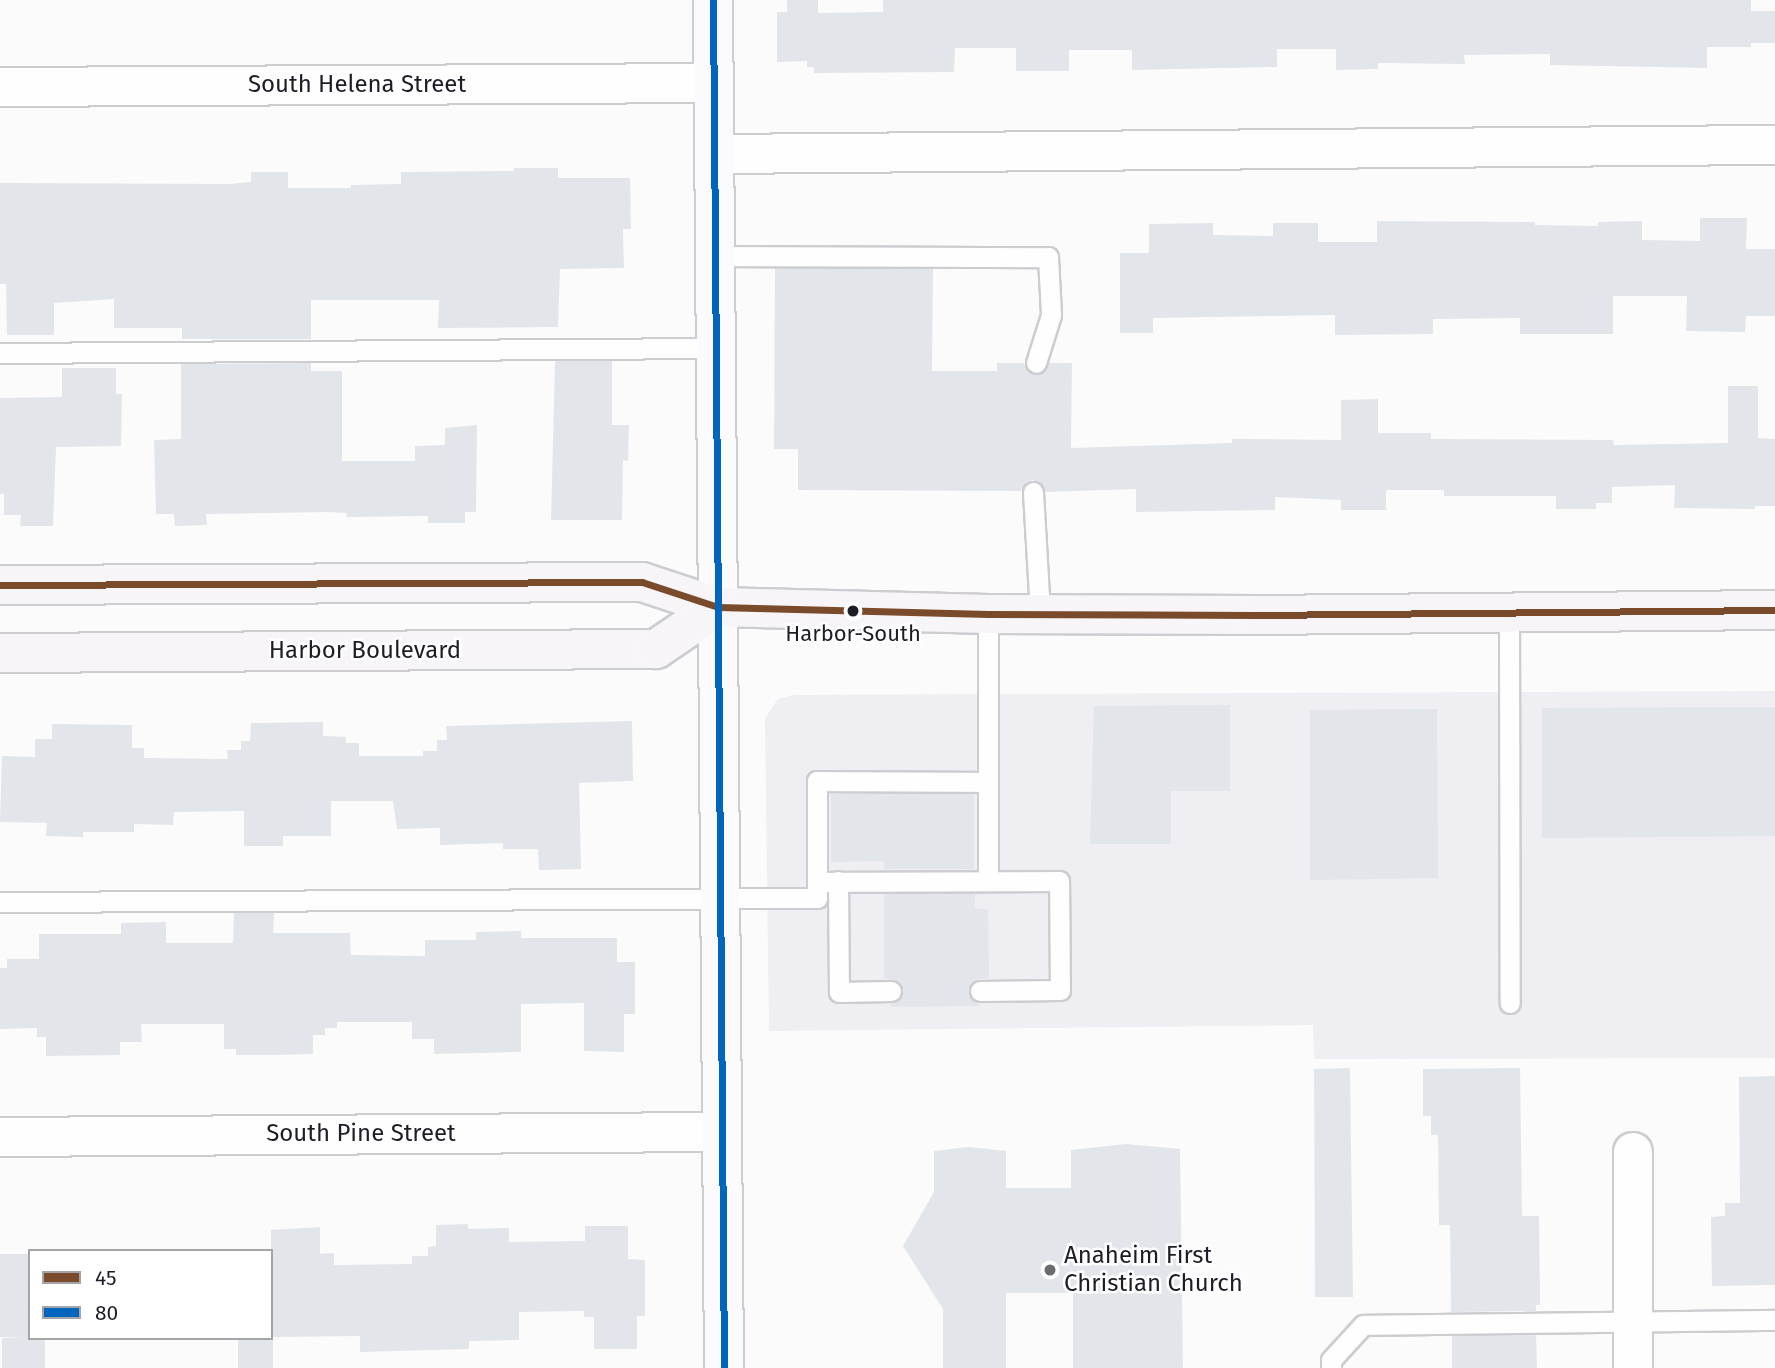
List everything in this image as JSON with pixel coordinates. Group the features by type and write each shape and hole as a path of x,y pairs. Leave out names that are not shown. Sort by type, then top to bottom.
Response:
{"main road":[{"path":"0,585 642,582 718,607 988,614 1775,610"},
{"name":"Harbor Boulevard","path":"0,653 656,649 718,607"}],"street":[{"path":"713,0 724,1368"},
{"name":"South Helena Street","path":"0,87 714,83"},
{"path":"715,154 1775,145"},
{"name":"South Pine Street","path":"0,1137 722,1132"},
{"path":"1633,1152 1633,1368"}],"lane":[{"path":"715,256 1048,257 1051,315 1036,363"},
{"path":"0,353 716,348"},
{"path":"1033,492 1040,614"},
{"path":"1509,612 1510,1003"},
{"path":"988,614 988,881"},
{"path":"0,901 817,898 817,781 988,782"},
{"path":"817,881 1059,881 1060,990 980,991"},
{"path":"838,881 839,992 891,991"},
{"path":"1331,1368 1331,1360 1363,1325 1775,1320"}],"shaded area":[{"path":"1775,691 1775,1058 1314,1059 1313,1025 769,1031 765,718 778,699 794,695"}],"building":[{"path":"787,0 818,0 818,13 883,12 883,0 1751,0 1751,11 1775,11 1775,43 1751,43 1751,47 1707,47 1707,68 1550,65 1550,54 1464,55 1465,64 1378,63 1378,69 1336,70 1336,49 1277,49 1277,67 1132,70 1132,50 1069,50 1069,71 1016,71 1016,48 955,48 954,72 814,73 814,67 807,67 807,61 777,62 777,12 787,12"},
{"path":"514,168 558,168 558,178 630,178 631,229 623,229 624,268 560,269 558,327 438,328 439,300 311,300 311,339 182,339 182,328 114,328 114,299 54,303 54,335 7,335 6,284 0,284 0,183 229,184 251,182 251,172 288,172 288,188 351,188 351,185 401,184 401,172 514,171"},
{"path":"1700,218 1747,218 1746,249 1775,249 1775,316 1746,316 1745,332 1686,331 1687,296 1613,296 1613,334 1520,334 1520,318 1433,319 1433,334 1335,335 1335,315 1153,318 1153,333 1120,333 1120,253 1149,253 1149,224 1213,223 1213,235 1273,236 1273,223 1318,223 1318,242 1377,242 1377,221 1535,222 1535,225 1598,226 1598,222 1642,221 1642,240 1700,241"},
{"path":"775,268 933,269 932,371 997,371 997,363 1024,363 1028,372 1038,375 1045,371 1049,363 1072,363 1071,448 1232,443 1232,439 1341,440 1341,400 1378,399 1378,433 1431,433 1431,439 1613,440 1614,445 1728,443 1728,386 1758,386 1758,438 1775,439 1775,506 1755,506 1755,509 1674,508 1675,485 1612,487 1612,503 1596,503 1596,509 1556,509 1556,496 1444,496 1444,490 1386,490 1386,510 1341,510 1341,500 1275,497 1275,510 1136,512 1136,489 1045,492 1043,485 1033,480 1026,482 1021,491 798,490 798,449 774,449"},
{"path":"555,361 612,361 612,425 629,425 628,461 623,460 622,520 551,520"},
{"path":"311,363 311,371 342,371 342,461 415,461 415,446 445,445 445,428 477,425 476,512 465,512 465,523 428,523 428,516 346,517 347,513 327,512 206,514 207,525 175,526 174,514 156,514 154,440 181,439 181,364"},
{"path":"62,368 116,368 116,394 122,394 121,446 56,447 53,526 20,526 21,515 4,515 4,494 0,494 0,398 62,397"},
{"path":"1230,705 1230,791 1171,791 1171,844 1090,844 1094,706"},
{"path":"1775,707 1775,836 1542,838 1542,708"},
{"path":"1437,709 1438,878 1310,880 1310,710"},
{"path":"632,721 633,781 579,783 581,869 539,870 538,849 503,849 503,843 440,845 440,828 397,829 393,801 331,801 331,836 283,836 283,846 244,846 244,811 174,812 173,825 134,824 134,832 83,832 83,837 46,836 47,823 0,822 2,756 35,757 35,739 52,739 52,724 132,725 132,748 144,748 144,758 228,759 227,750 241,750 241,741 250,741 251,723 323,722 323,736 346,737 346,743 359,743 359,756 423,756 423,751 437,751 437,740 447,740 446,726"},
{"path":"831,794 974,794 974,869 884,869 884,861 831,862"},
{"path":"884,894 975,894 975,909 988,909 989,978 974,980 968,990 970,998 980,1006 891,1007 891,1003 901,997 903,990 897,981 884,978"},
{"path":"234,913 274,913 273,933 350,933 351,955 425,956 425,940 476,940 476,932 521,931 521,938 617,938 617,962 635,962 635,1014 624,1014 624,1052 584,1051 584,1003 521,1004 521,1052 434,1054 434,1039 412,1039 412,1022 337,1022 337,1028 325,1028 325,1035 313,1035 313,1054 271,1055 236,1055 236,1049 224,1049 224,1024 141,1024 142,1042 120,1042 120,1055 46,1056 46,1037 37,1037 37,1028 0,1029 0,968 7,968 7,959 39,959 39,934 121,934 121,923 166,922 166,943 233,943"},
{"path":"1350,1068 1353,1297 1315,1297 1314,1069"},
{"path":"1520,1068 1522,1216 1539,1216 1540,1305 1536,1305 1536,1311 1451,1312 1450,1225 1439,1225 1438,1135 1431,1135 1431,1116 1423,1116 1423,1069"},
{"path":"1775,1076 1775,1285 1712,1286 1711,1217 1725,1216 1725,1203 1740,1203 1739,1077"},
{"name":"Anaheim First Christian Church","path":"1126,1144 1180,1149 1183,1368 1073,1368 1073,1293 1006,1293 1006,1368 943,1368 943,1309 903,1246 934,1192 934,1151 968,1147 1006,1151 1006,1188 1071,1188 1071,1150"},
{"path":"468,1224 468,1229 509,1228 509,1242 585,1241 585,1226 628,1226 628,1259 645,1260 645,1316 637,1316 637,1349 594,1349 594,1317 584,1317 584,1311 519,1312 519,1340 469,1341 469,1349 360,1352 360,1336 273,1337 271,1230 320,1227 320,1254 334,1253 334,1265 412,1264 412,1256 428,1256 428,1247 436,1246 436,1225"},
{"path":"0,1254 28,1254 28,1340 45,1340 45,1368 2,1368 2,1338 26,1338 0,1337"},
{"path":"1536,1335 1537,1368 1452,1368 1452,1336"},
{"path":"238,1340 273,1340 273,1368 238,1368"}],"transit line":[{"name":"80","path":"713,0 724,1368"},
{"name":"45","path":"0,585 642,582 718,607 988,614 1255,615 1775,610"}],"place":[{"name":"Harbor-South","path":"853,611"},
{"name":"Anaheim First Christian Church","path":"1050,1270"}]}
